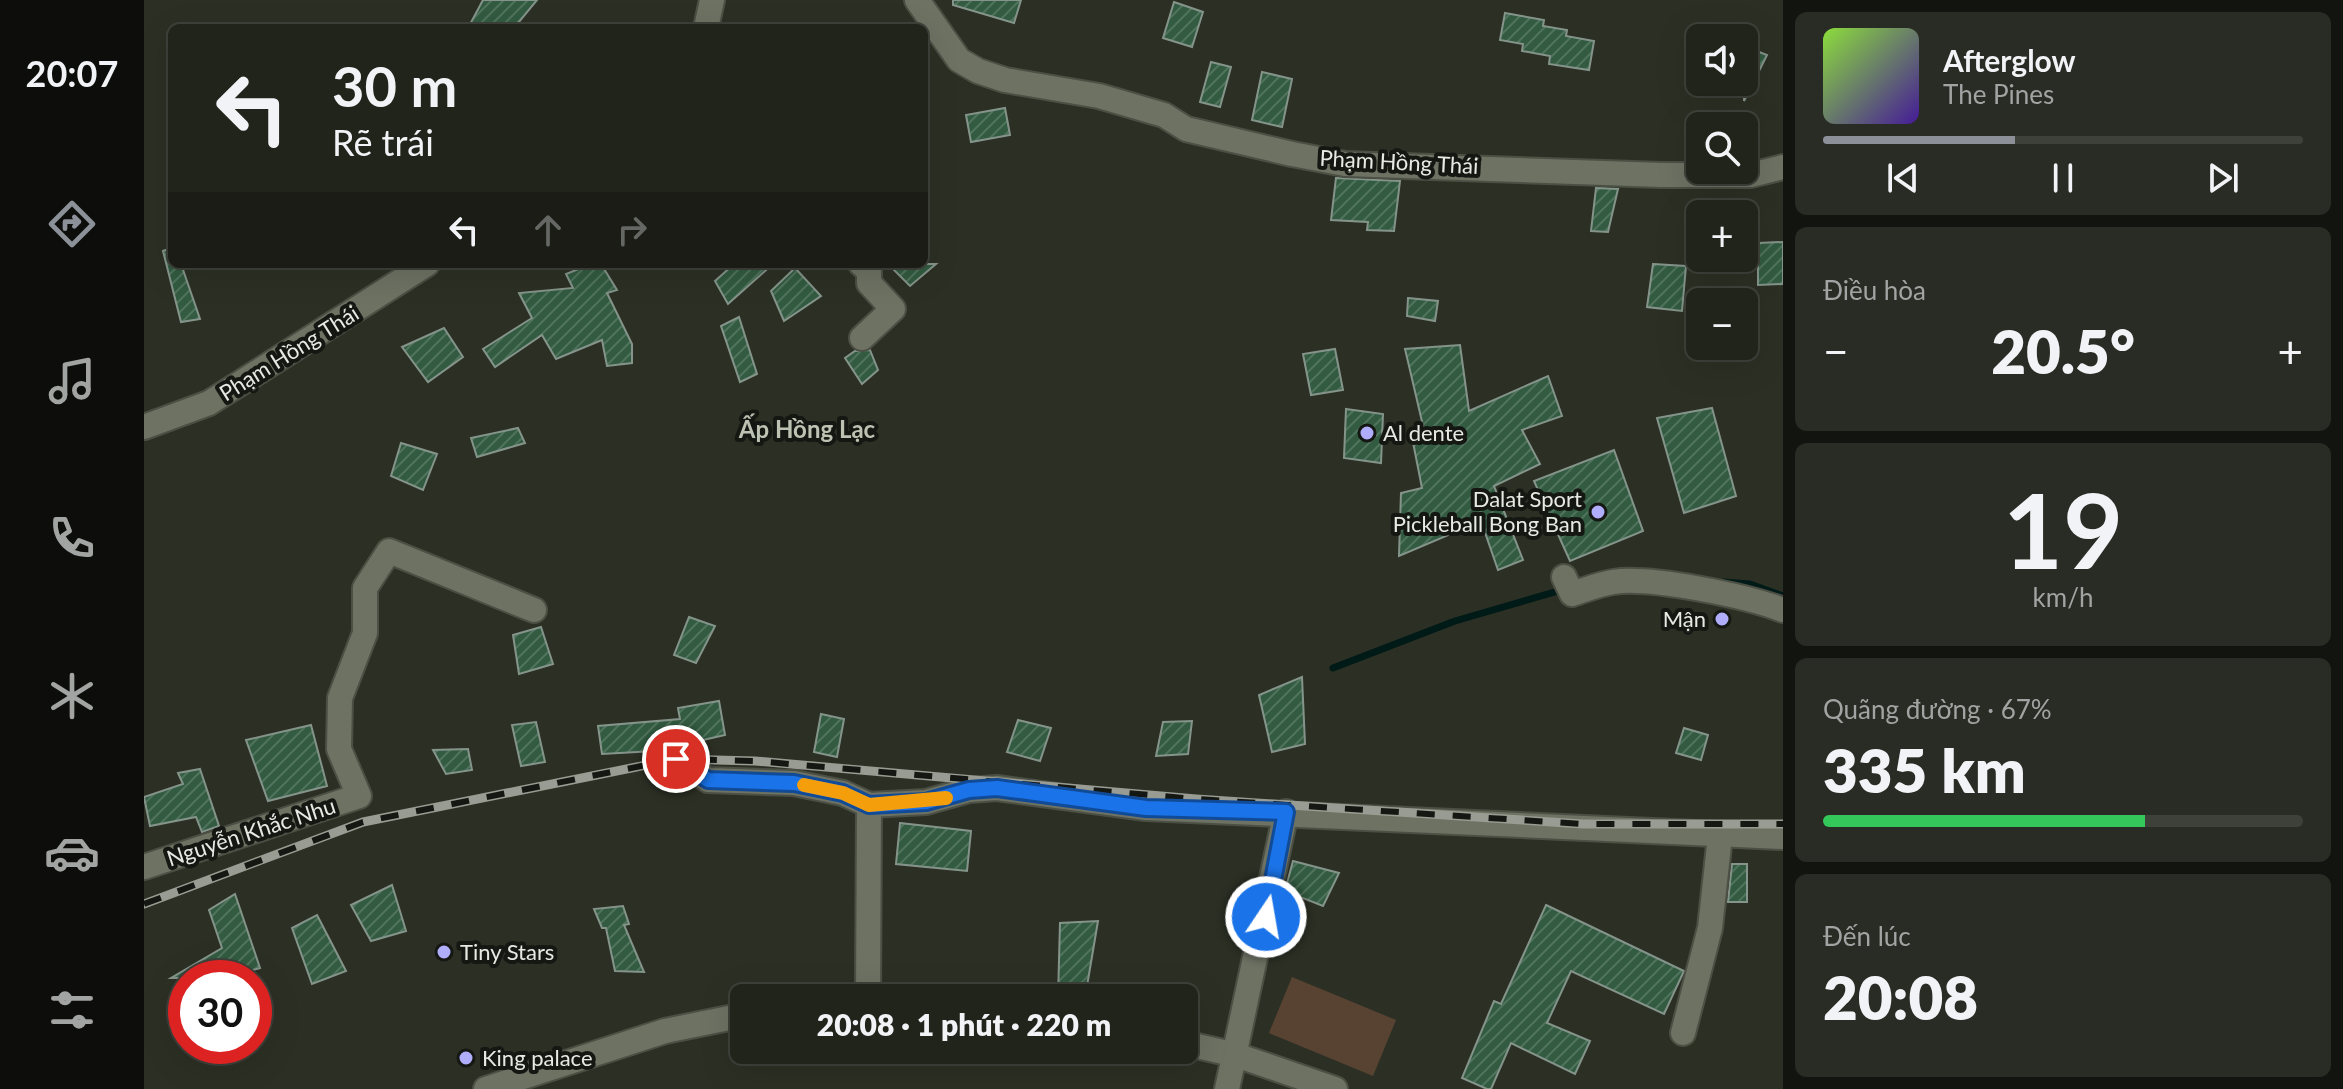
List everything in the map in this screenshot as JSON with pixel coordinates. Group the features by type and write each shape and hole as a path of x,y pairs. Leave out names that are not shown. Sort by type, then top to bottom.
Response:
{"street":[{"path":"707,24 712,0"},
{"name":"Phạm Hồng Thái","path":"917,0 959,60 978,71 1005,80 1099,96 1164,115 1186,129 1305,157 1345,164 1662,175 1751,175 1783,167"},
{"name":"Phạm Hồng Thái","path":"144,427 209,403 421,268"},
{"path":"862,338 893,309 869,283 869,271 866,268"},
{"name":"Nguyễn Khắc Nhu","path":"144,867 359,796 339,749 340,698 365,633 365,588 389,551 534,610"},
{"path":"1567,583 1644,583 1752,598 1783,610"},
{"path":"676,759 708,780 794,783 843,793 869,805 926,802 969,790 997,788 1146,808 1783,837"},
{"path":"868,984 869,805"},
{"path":"1227,1089 1286,812"},
{"path":"1683,1033 1710,928 1720,836"},
{"path":"486,1089 665,1031 730,1018"},
{"path":"1198,1046 1236,1055 1335,1089"}],"shaded area":[{"path":"1292,977 1396,1020 1373,1076 1269,1033"}],"building":[{"path":"483,0 537,0 517,24 470,24"},
{"path":"953,0 1021,0 1014,23 953,5"},
{"path":"1174,2 1203,12 1192,47 1163,38"},
{"path":"1505,13 1544,20 1543,26 1567,30 1566,36 1594,41 1589,70 1549,64 1550,56 1522,51 1523,44 1500,40"},
{"path":"1758,51 1767,55 1758,73"},
{"path":"1211,62 1231,67 1220,107 1200,102"},
{"path":"1262,72 1292,79 1282,127 1252,120"},
{"path":"1005,108 1010,135 971,142 966,115"},
{"path":"1336,178 1400,181 1394,231 1367,230 1368,222 1331,220"},
{"path":"1596,188 1618,189 1608,232 1591,231"},
{"path":"1783,242 1783,284 1758,285 1758,243"},
{"path":"168,249 168,268 182,268 200,319 181,322 163,251"},
{"path":"928,264 936,264 910,286 892,268 928,268"},
{"path":"1653,264 1686,266 1682,311 1647,307"},
{"path":"581,268 603,268 617,290 607,293 632,344 632,363 607,366 602,340 556,359 542,335 495,367 483,349 532,318 519,293 573,288 566,274"},
{"path":"730,268 768,268 728,304 715,281"},
{"path":"795,268 821,296 784,321 771,291"},
{"path":"1408,298 1438,301 1435,321 1407,316"},
{"path":"739,317 757,374 740,382 721,326"},
{"path":"444,328 463,357 428,382 402,347"},
{"path":"1460,345 1469,411 1548,376 1562,416 1522,430 1540,464 1494,486 1523,560 1498,570 1481,521 1399,556 1401,493 1422,488 1411,432 1424,430 1405,349"},
{"path":"1335,349 1343,390 1311,395 1303,354"},
{"path":"870,350 878,370 862,384 845,358 855,351"},
{"path":"1712,408 1736,496 1684,513 1657,418"},
{"path":"1346,409 1383,414 1381,463 1344,458"},
{"path":"518,428 525,443 477,457 471,438"},
{"path":"401,443 437,454 423,490 391,476"},
{"path":"1614,450 1643,531 1570,561 1534,481"},
{"path":"689,617 715,626 696,663 674,655"},
{"path":"541,627 553,664 519,674 513,635"},
{"path":"1302,677 1305,744 1272,752 1259,695"},
{"path":"719,701 725,735 655,751 602,754 598,726 680,719 678,708"},
{"path":"821,714 844,719 837,757 814,752"},
{"path":"1018,720 1051,728 1040,761 1007,752"},
{"path":"1192,721 1188,754 1156,756 1163,722"},
{"path":"536,722 545,762 521,766 512,725"},
{"path":"311,725 327,786 268,801 246,740"},
{"path":"1684,728 1708,735 1701,760 1676,753"},
{"path":"468,749 472,770 446,774 433,750"},
{"path":"200,769 219,826 202,832 196,817 150,826 144,797 183,784 178,773"},
{"path":"900,823 971,831 967,871 896,864"},
{"path":"1293,861 1339,873 1323,906 1285,891"},
{"path":"1732,864 1747,864 1747,902 1728,902"},
{"path":"392,885 406,931 371,941 351,905"},
{"path":"235,894 257,960 202,960 222,948 209,910"},
{"path":"1546,905 1684,971 1664,1014 1571,971 1547,1023 1590,1041 1575,1074 1511,1043 1491,1089 1487,1089 1462,1078 1494,1001 1501,1004"},
{"path":"623,906 629,924 624,925 644,972 615,971 606,928 602,928 594,909"},
{"path":"317,915 346,971 312,984 292,928"},
{"path":"1098,921 1087,984 1058,984 1060,923"}],"waterway":[{"path":"1723,582 1750,584 1783,596"},
{"path":"1333,668 1455,621 1565,589"}],"railway":[{"path":"144,904 363,822 676,759 755,761 1196,799 1583,824 1783,824"}],"slow traffic":[{"path":"804,785 843,793 869,805 946,798"}],"place":[{"name":"Al dente","path":"1367,433"},
{"name":"Dalat Sport Pickleball Bong Ban","path":"1598,512"},
{"name":"Mận","path":"1722,619"},
{"name":"Tiny Stars","path":"444,952"},
{"name":"King palace","path":"466,1058"}],"district":[{"name":"Ấp Hồng Lạc","path":"807,430"}],"route":[{"path":"676,759 708,780 794,783 843,793 869,805 926,802 969,790 997,788 1146,808 1286,812 1266,917"}]}
